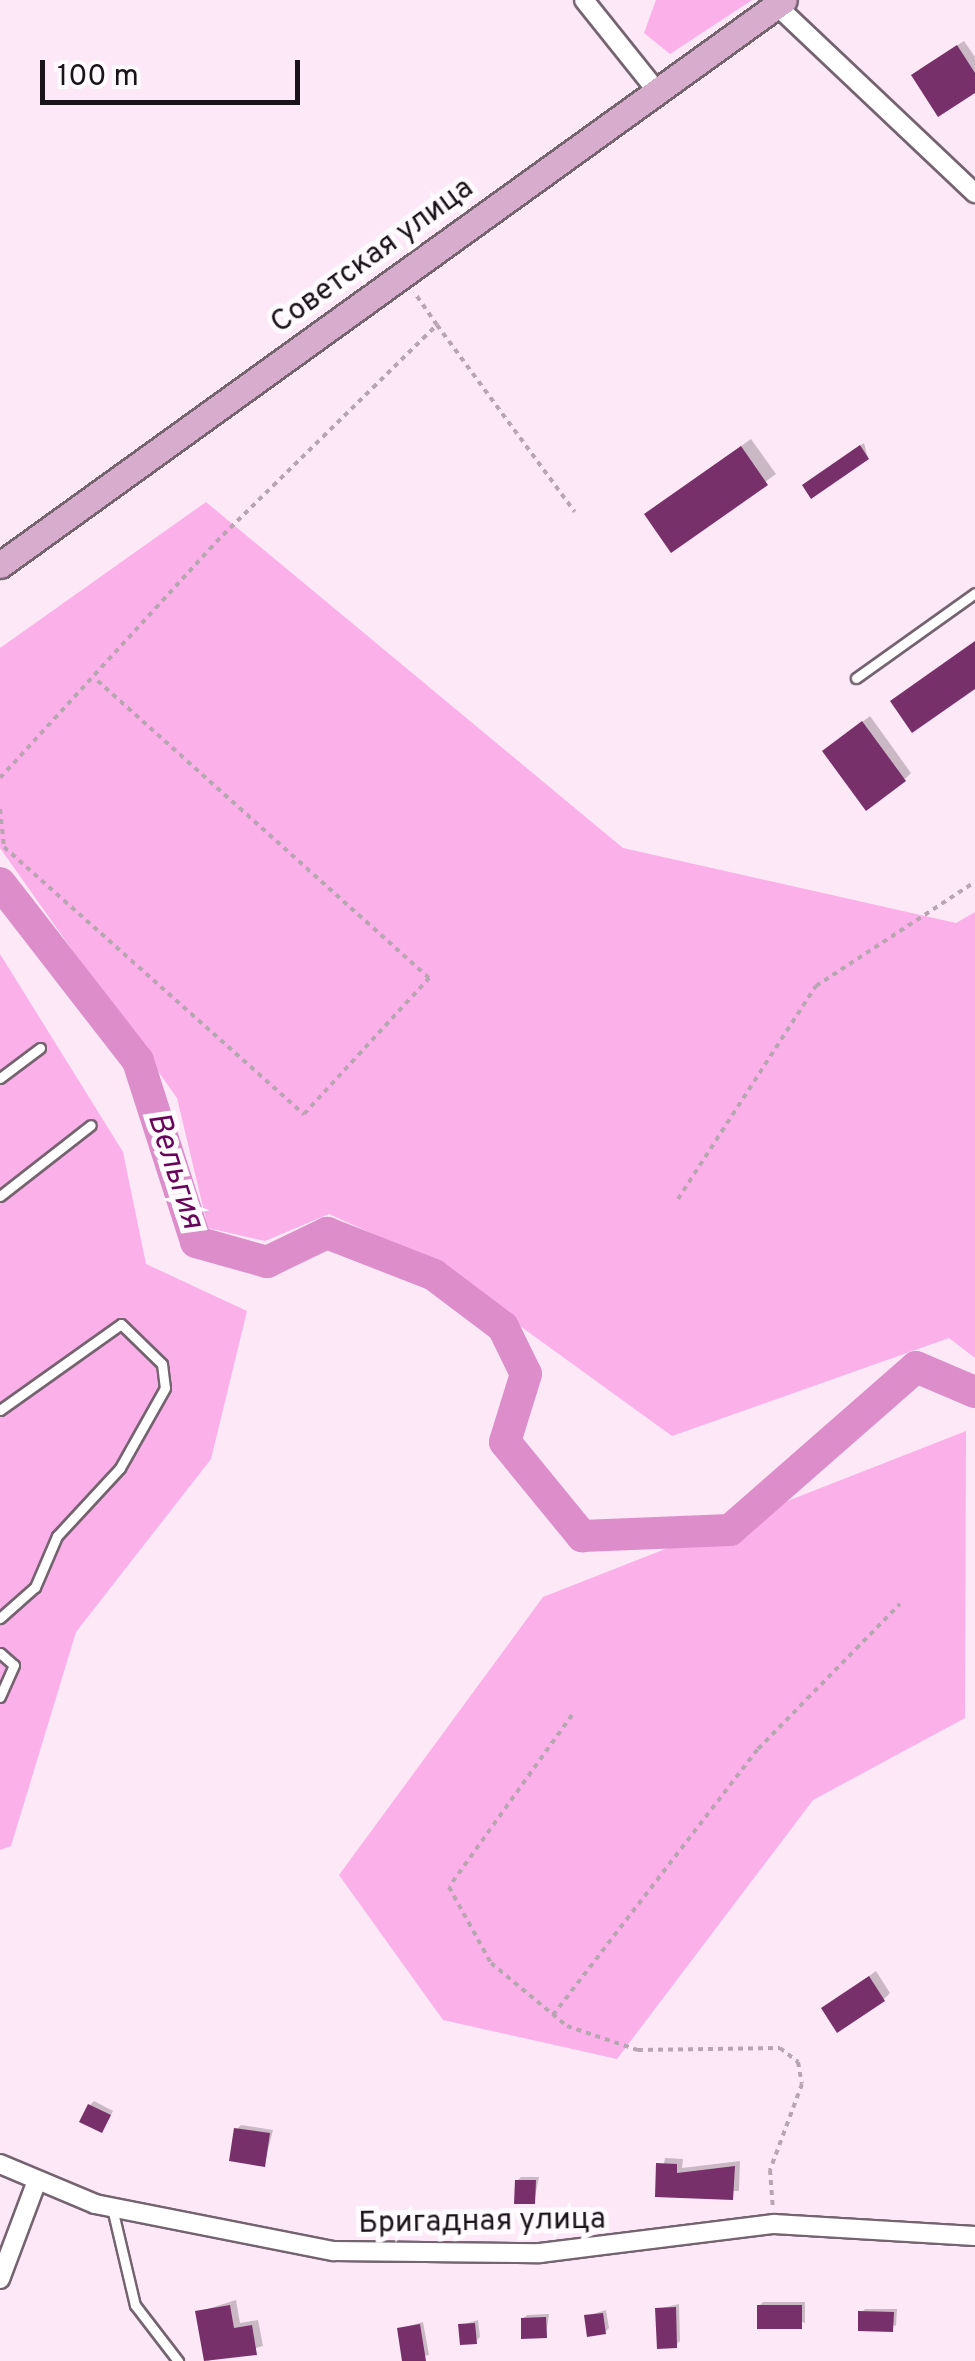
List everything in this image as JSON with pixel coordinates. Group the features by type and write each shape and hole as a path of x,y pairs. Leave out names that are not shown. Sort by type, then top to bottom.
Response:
{"main road":[{"name":"Советская улица","path":"0,565 780,3"}],"street":[{"path":"584,0 656,90"},
{"path":"780,3 975,194"},
{"name":"Бригадная улица","path":"0,2164 36,2182 112,2208 333,2251 439,2257 645,2247 774,2224 975,2236"},
{"path":"0,2279 36,2182"}],"lane":[{"path":"856,678 975,593"},
{"path":"0,1078 40,1048"},
{"path":"0,1196 91,1124"},
{"path":"0,1410 121,1324 162,1364 165,1388 120,1468 58,1536 34,1587 0,1618"},
{"path":"0,1653 14,1665 0,1696"},
{"path":"112,2208 134,2306 178,2361"}],"path":[{"path":"403,275 575,512"},
{"path":"0,778 224,535 437,325"},
{"path":"0,810 4,848 304,1114 428,978 95,678"},
{"path":"678,1199 816,986 975,882"},
{"path":"553,2015 758,1750 900,1604"},
{"path":"572,1715 449,1887 491,1964 553,2015 638,2050 780,2048 798,2062 802,2084 770,2170 774,2224"}],"shaded area":[{"path":"656,0 752,0 670,54 644,33"},
{"path":"206,502 623,848 956,923 975,912 975,1358 949,1338 672,1436 426,1258 329,1214 265,1241 208,1228 177,1098 0,848 0,648"},
{"path":"0,954 123,1152 146,1264 247,1311 211,1459 76,1632 11,1846 0,1850"},
{"path":"966,1431 965,1718 813,1800 617,2059 443,2020 339,1875 543,1597"}],"building":[{"path":"957,45 975,73 975,93 938,117 911,75"},
{"path":"860,445 869,459 811,499 802,485"},
{"path":"741,446 768,485 671,553 644,514"},
{"path":"975,641 975,689 912,733 890,701"},
{"path":"862,721 906,781 866,811 822,751"},
{"path":"869,1976 885,2001 837,2033 821,2008"},
{"path":"88,2104 111,2115 102,2133 79,2122"},
{"path":"234,2128 270,2133 265,2167 229,2161"},
{"path":"656,2163 677,2164 677,2173 735,2166 733,2200 655,2197"},
{"path":"515,2180 536,2180 535,2204 514,2204"},
{"path":"230,2305 234,2328 252,2325 257,2355 204,2361 195,2311"},
{"path":"757,2305 802,2305 802,2329 757,2329"},
{"path":"676,2307 677,2348 657,2349 655,2308"},
{"path":"858,2311 894,2312 893,2332 858,2331"},
{"path":"603,2313 606,2334 587,2337 584,2315"},
{"path":"546,2317 547,2338 521,2339 521,2318"},
{"path":"475,2323 477,2344 460,2345 458,2324"},
{"path":"420,2324 426,2361 402,2361 397,2328"}],"waterway":[{"name":"Вельгия","path":"0,883 138,1061 196,1242 267,1262 327,1233 434,1275 503,1327 526,1374 505,1442 582,1536 730,1530 916,1367 975,1392"}]}
